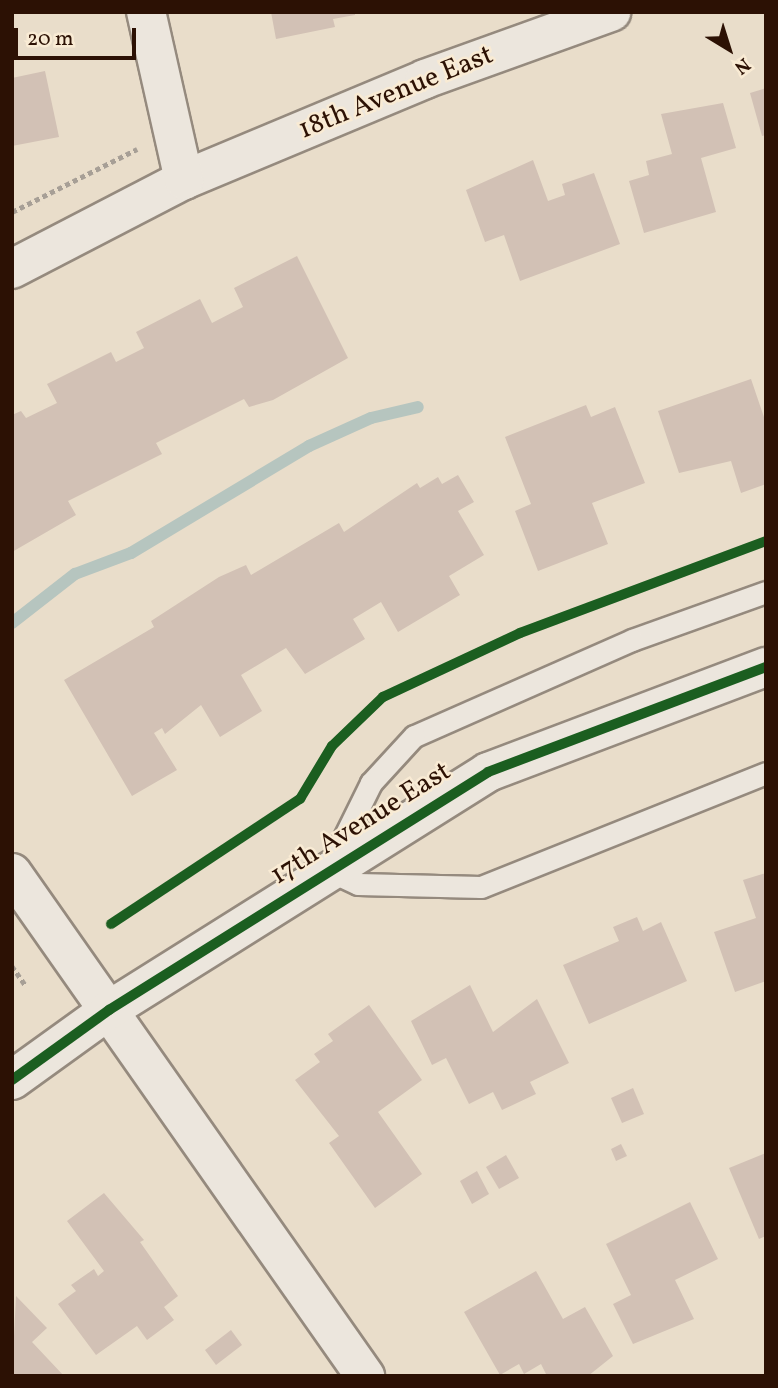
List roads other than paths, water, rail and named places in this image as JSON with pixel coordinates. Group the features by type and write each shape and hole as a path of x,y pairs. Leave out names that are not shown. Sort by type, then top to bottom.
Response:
{"street":[{"path":"146,12 184,180"},
{"name":"18th Avenue East","path":"12,270 184,180 425,79 611,12"},
{"name":"17th Avenue East","path":"12,1080 108,1010 488,772 766,667"},
{"path":"12,873 365,1376"}],"lane":[{"name":"17th Avenue East","path":"766,592 632,640 414,736 371,783 328,870 358,884 481,887 766,773"}],"waterway":[{"path":"12,623 75,574 131,553 309,446 371,418 418,407"}]}
